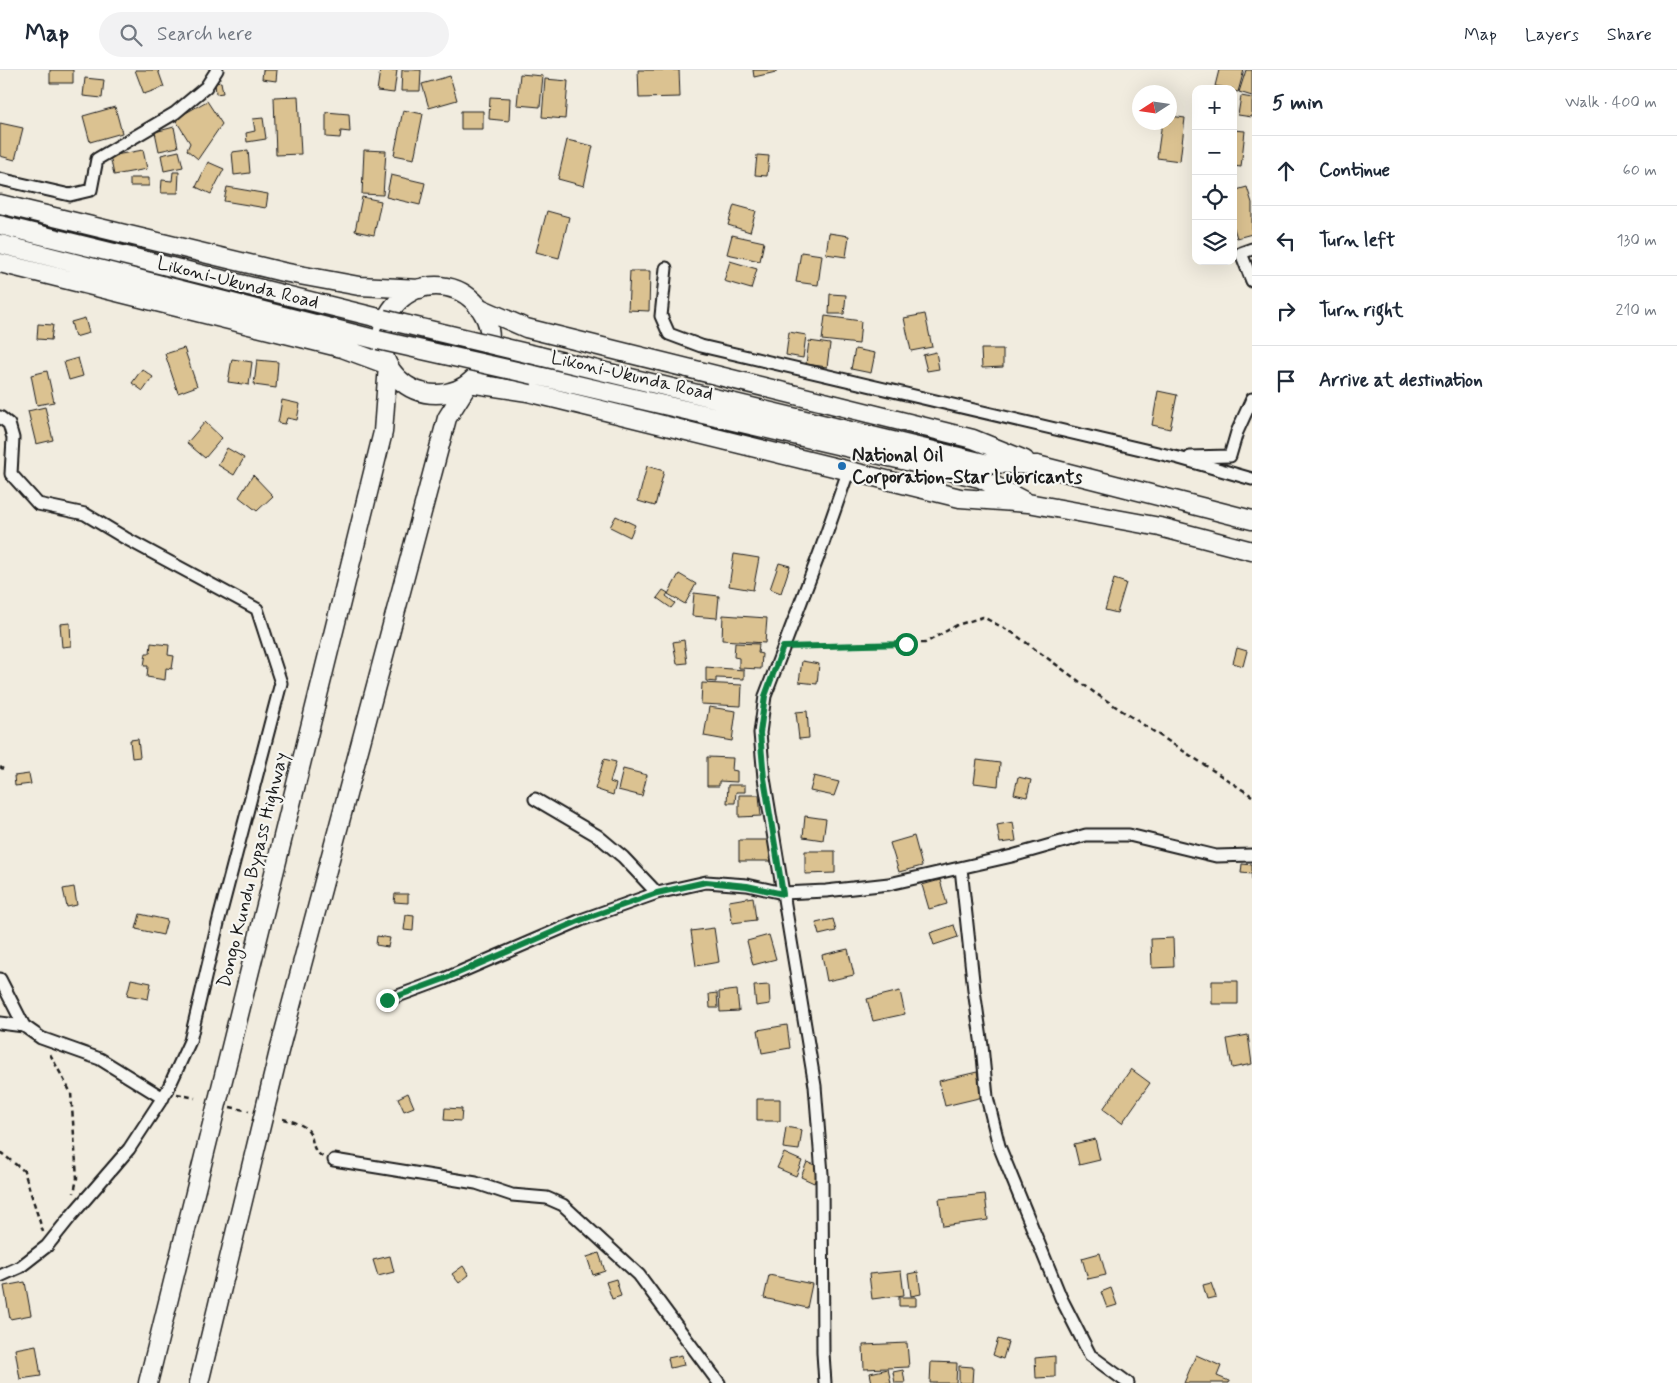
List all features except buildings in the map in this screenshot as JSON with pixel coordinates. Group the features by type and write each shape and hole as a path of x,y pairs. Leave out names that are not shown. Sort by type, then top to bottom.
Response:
{"highway":[{"path":"0,204 283,272 359,286 420,289"},
{"name":"Likoni-Ukunda Road","path":"0,225 383,319 982,470 1028,504 1160,527 1252,550"},
{"name":"Likoni-Ukunda Road","path":"0,244 378,340 534,375 982,470 1037,465 1252,520"},
{"path":"0,263 342,348 388,365"},
{"path":"1028,504 960,498 528,392 469,383 451,392 430,394 420,392 401,381 388,365 382,344 382,334 387,319 395,305 402,298 431,286 452,289 466,296 478,307 526,328 973,439 1037,465"},
{"path":"199,1383 278,1051 447,418 469,383 483,367 489,346 487,326 478,307"},
{"name":"Dongo Kundu Bypass Highway","path":"148,1383 383,432 388,365"}],"street":[{"path":"0,179 70,195 91,190 97,159 175,113 206,87 217,70"},
{"path":"1252,249 1241,253 1252,281"},
{"path":"666,268 661,316 669,334 701,346 1179,458 1252,479"},
{"path":"1179,458 1230,456 1237,432 1252,399"},
{"path":"0,417 9,424 13,438 11,474 38,504 85,514 257,609 281,683 219,919 190,1041 165,1094 129,1149 47,1246 20,1267 0,1276"},
{"path":"825,1383 823,1353 822,1174 815,1086 764,778 760,733 765,696 849,470"},
{"path":"535,799 598,836 623,857 657,893"},
{"path":"387,1000 444,979 581,920 657,893 706,882 747,886 783,894 889,884 1086,836 1129,835 1216,856 1252,855"},
{"path":"961,868 987,1098 999,1146 1061,1298 1090,1355 1128,1383"},
{"path":"0,979 24,1026"},
{"path":"0,1023 24,1026 42,1038 100,1059 165,1094"},
{"path":"334,1160 476,1183 512,1195 552,1199 563,1205 639,1275 719,1383"}],"path":[{"path":"783,647 925,643 957,625 983,617 1013,633 1095,693 1252,796"},
{"path":"0,767 4,769"},
{"path":"42,1038 71,1093 77,1178 71,1216"},
{"path":"165,1094 195,1098"},
{"path":"228,1106 250,1112"},
{"path":"283,1119 306,1128 310,1133 312,1147 317,1153 334,1160"},
{"path":"0,1152 24,1171 47,1246"}],"place":[{"name":"National Oil Corporation-Star Lubricants","path":"842,466"}],"route":[{"path":"387,1000 444,979 581,920 657,893 706,882 747,886 783,894 764,778 760,733 765,696 783,647 906,644"}]}
